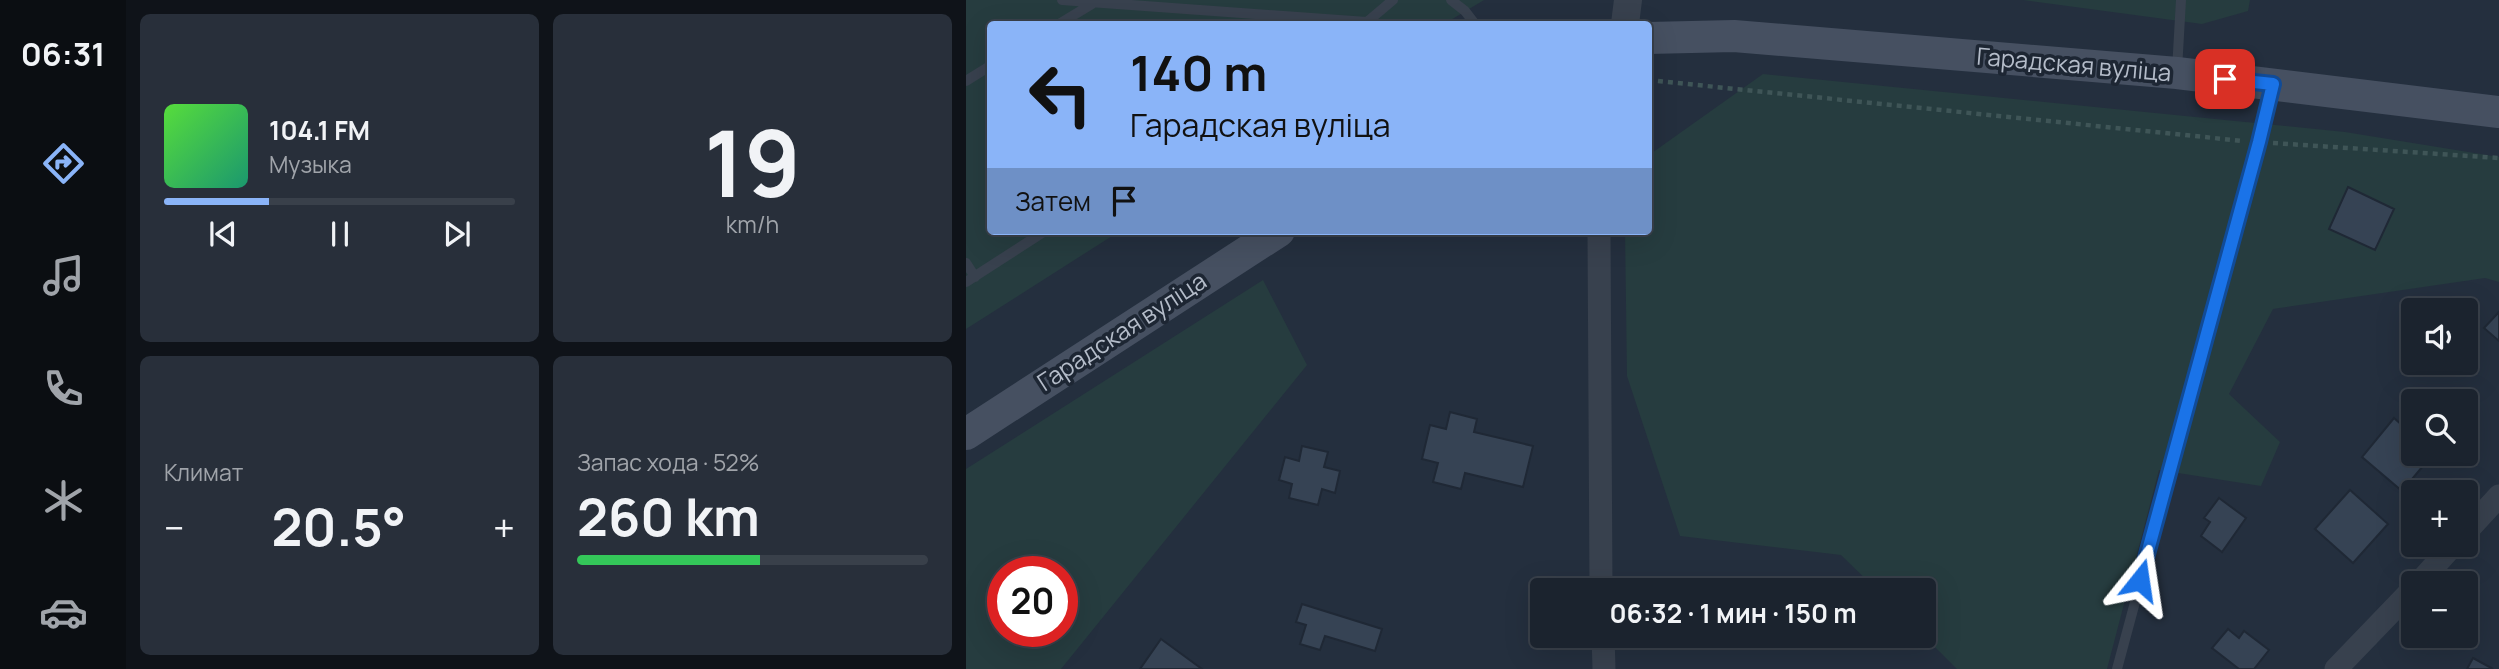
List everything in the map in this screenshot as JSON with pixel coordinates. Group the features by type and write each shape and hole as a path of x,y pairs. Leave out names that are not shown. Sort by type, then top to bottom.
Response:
{"main road":[{"name":"Гарадская вуліца","path":"1652,38 1734,36 2176,73 2499,112"},
{"name":"Гарадская вуліца","path":"966,434 1273,235"}],"street":[{"path":"1625,21 1628,0"},
{"path":"1599,235 1601,578"},
{"path":"2478,519 2499,496"},
{"path":"2430,571 2442,557"},
{"path":"2336,669 2401,601"},
{"path":"1603,648 1604,669"}],"lane":[{"path":"1062,0 1336,21"},
{"path":"1367,21 1393,0"},
{"path":"1451,0 1473,21"},
{"path":"2176,73 2181,0"},
{"path":"1064,21 1093,4"},
{"path":"966,81 987,68"},
{"path":"2116,669 2273,84"},
{"path":"966,263 970,280 1039,235"}],"path":[{"path":"1652,80 2259,142 2499,158"}],"green space":[{"path":"966,0 1484,0 1449,21 987,21 987,235 1114,235 966,329"},
{"path":"2023,0 2250,0 2248,11 2202,24"},
{"path":"1763,74 2345,132 2499,157 2499,282 2485,278 2273,309 2229,394 2280,442 2261,486 2159,470 2107,669 1957,669 1936,648 1936,578 1865,578 1841,555 1680,536 1627,376 1625,235 1652,235 1652,153"},
{"path":"1263,280 1307,365 1061,669 966,669 966,469"}],"building":[{"path":"2348,187 2394,209 2375,250 2329,229"},
{"path":"2499,312 2499,341 2484,328"},
{"path":"1450,412 1477,419 1474,432 1533,446 1523,487 1465,473 1461,489 1433,482 1438,463 1422,459 1430,425 1446,429"},
{"path":"2394,418 2401,424 2401,466 2423,466 2411,480 2401,480 2401,490 2362,457"},
{"path":"1302,446 1328,452 1324,467 1340,471 1335,493 1322,489 1318,505 1289,498 1292,484 1279,480 1285,457 1299,461"},
{"path":"2350,490 2388,524 2353,563 2315,529"},
{"path":"2219,498 2246,518 2222,552 2201,536 2210,522 2204,518"},
{"path":"1302,604 1382,629 1375,651 1325,636 1320,650 1300,644 1306,625 1296,622"},
{"path":"2228,629 2239,638 2244,631 2269,650 2254,669 2239,669 2212,648"},
{"path":"1161,639 1202,669 1140,669"},
{"path":"2473,658 2493,669 2467,669"}],"route":[{"path":"2140,580 2273,84 2225,79"}]}
